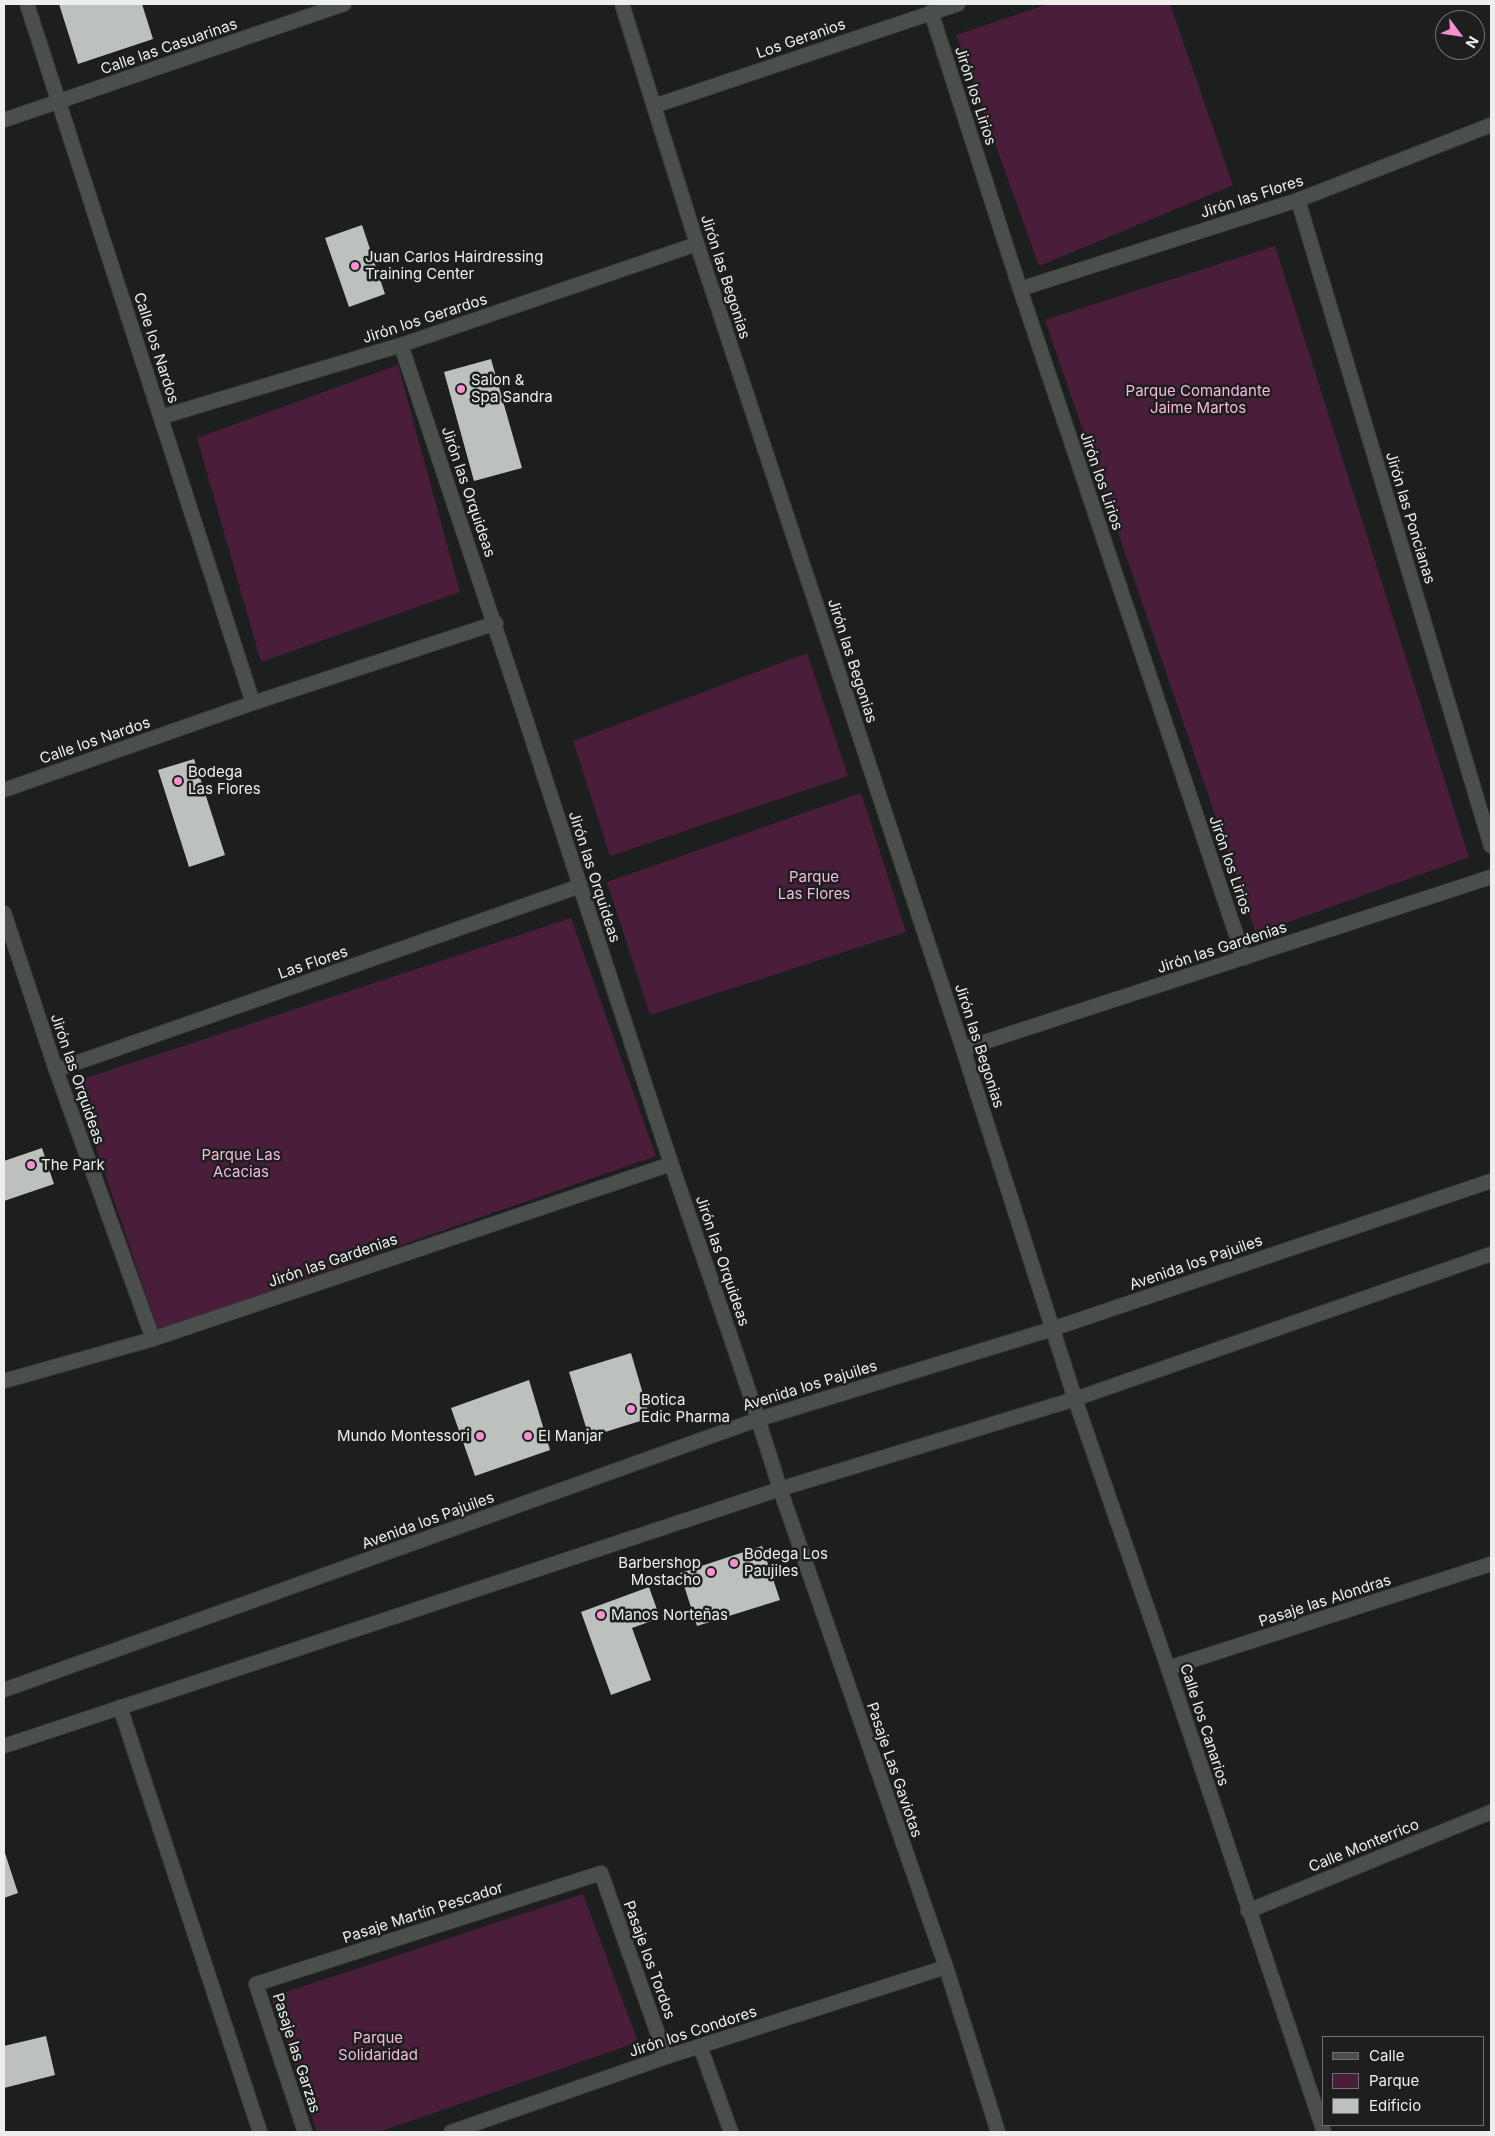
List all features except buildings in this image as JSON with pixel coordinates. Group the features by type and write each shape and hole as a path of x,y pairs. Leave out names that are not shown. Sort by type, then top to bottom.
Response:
{"street":[{"name":"Calle los Nardos","path":"27,4 253,703"},
{"name":"Calle las Casuarinas","path":"4,120 344,4"},
{"name":"Jirón las Begonias","path":"622,4 697,244 963,1049 1052,1329"},
{"name":"Los Geranios","path":"654,106 958,4"},
{"name":"Jirón los Lirios","path":"931,12 1020,290 1244,958"},
{"name":"Jirón las Flores","path":"1020,290 1298,200 1491,126"},
{"name":"Jirón las Poncianas","path":"1298,200 1491,846"},
{"name":"Jirón los Gerardos","path":"161,418 402,345 697,244"},
{"name":"Jirón las Orquideas","path":"402,345 496,624 671,1164 759,1419"},
{"name":"Calle los Nardos","path":"4,790 253,703 496,624"},
{"name":"Jirón las Gardenias","path":"963,1049 1491,876"},
{"name":"Las Flores","path":"56,1070 580,886"},
{"name":"Jirón las Orquideas","path":"4,913 56,1070 153,1339"},
{"name":"Jirón las Gardenias","path":"4,1382 153,1339 671,1164"},
{"name":"Avenida los Pajuiles","path":"4,1690 759,1419 1052,1329 1491,1181"},
{"path":"4,1746 780,1489 1075,1400 1491,1254"},
{"name":"Calle los Canarios","path":"1052,1329 1324,2132"},
{"name":"Pasaje Las Gaviotas","path":"759,1419 780,1489 946,1967 998,2132"},
{"name":"Pasaje las Alondras","path":"1168,1668 1491,1564"},
{"path":"120,1708 260,2132"},
{"name":"Calle Monterrico","path":"1248,1911 1491,1813"},
{"name":"Pasaje Martín Pescador","path":"256,1984 600,1874"},
{"name":"Pasaje los Tordos","path":"600,1874 666,2057"},
{"name":"Jirón los Condores","path":"451,2132 666,2057 946,1967"},
{"name":"Pasaje las Garzas","path":"256,1984 305,2132"},
{"path":"700,2046 731,2132"}],"green space":[{"path":"1048,4 1170,4 1233,185 1039,266 956,35"},
{"name":"Parque Comandante Jaime Martos","path":"1275,246 1469,857 1256,934 1045,320"},
{"path":"398,365 460,592 261,662 197,438"},
{"path":"807,653 848,776 610,856 573,741"},
{"name":"Parque Las Flores","path":"861,793 906,932 650,1015 607,882"},
{"name":"Parque Las Acacias","path":"571,918 656,1156 158,1330 74,1082"},
{"name":"Parque Solidaridad","path":"583,1894 638,2042 379,2132 317,2132 271,1997"}],"place":[{"name":"Juan Carlos Hairdressing Training Center","path":"355,266"},
{"name":"Salon & Spa Sandra","path":"461,389"},
{"name":"Bodega Las Flores","path":"178,781"},
{"name":"The Park","path":"31,1165"},
{"name":"Botica Edic Pharma","path":"631,1409"},
{"name":"Mundo Montessori","path":"480,1436"},
{"name":"El Manjar","path":"528,1436"},
{"name":"Bodega Los Paujiles","path":"734,1563"},
{"name":"Barbershop Mostacho","path":"711,1572"},
{"name":"Manos Norteñas","path":"601,1615"}]}
